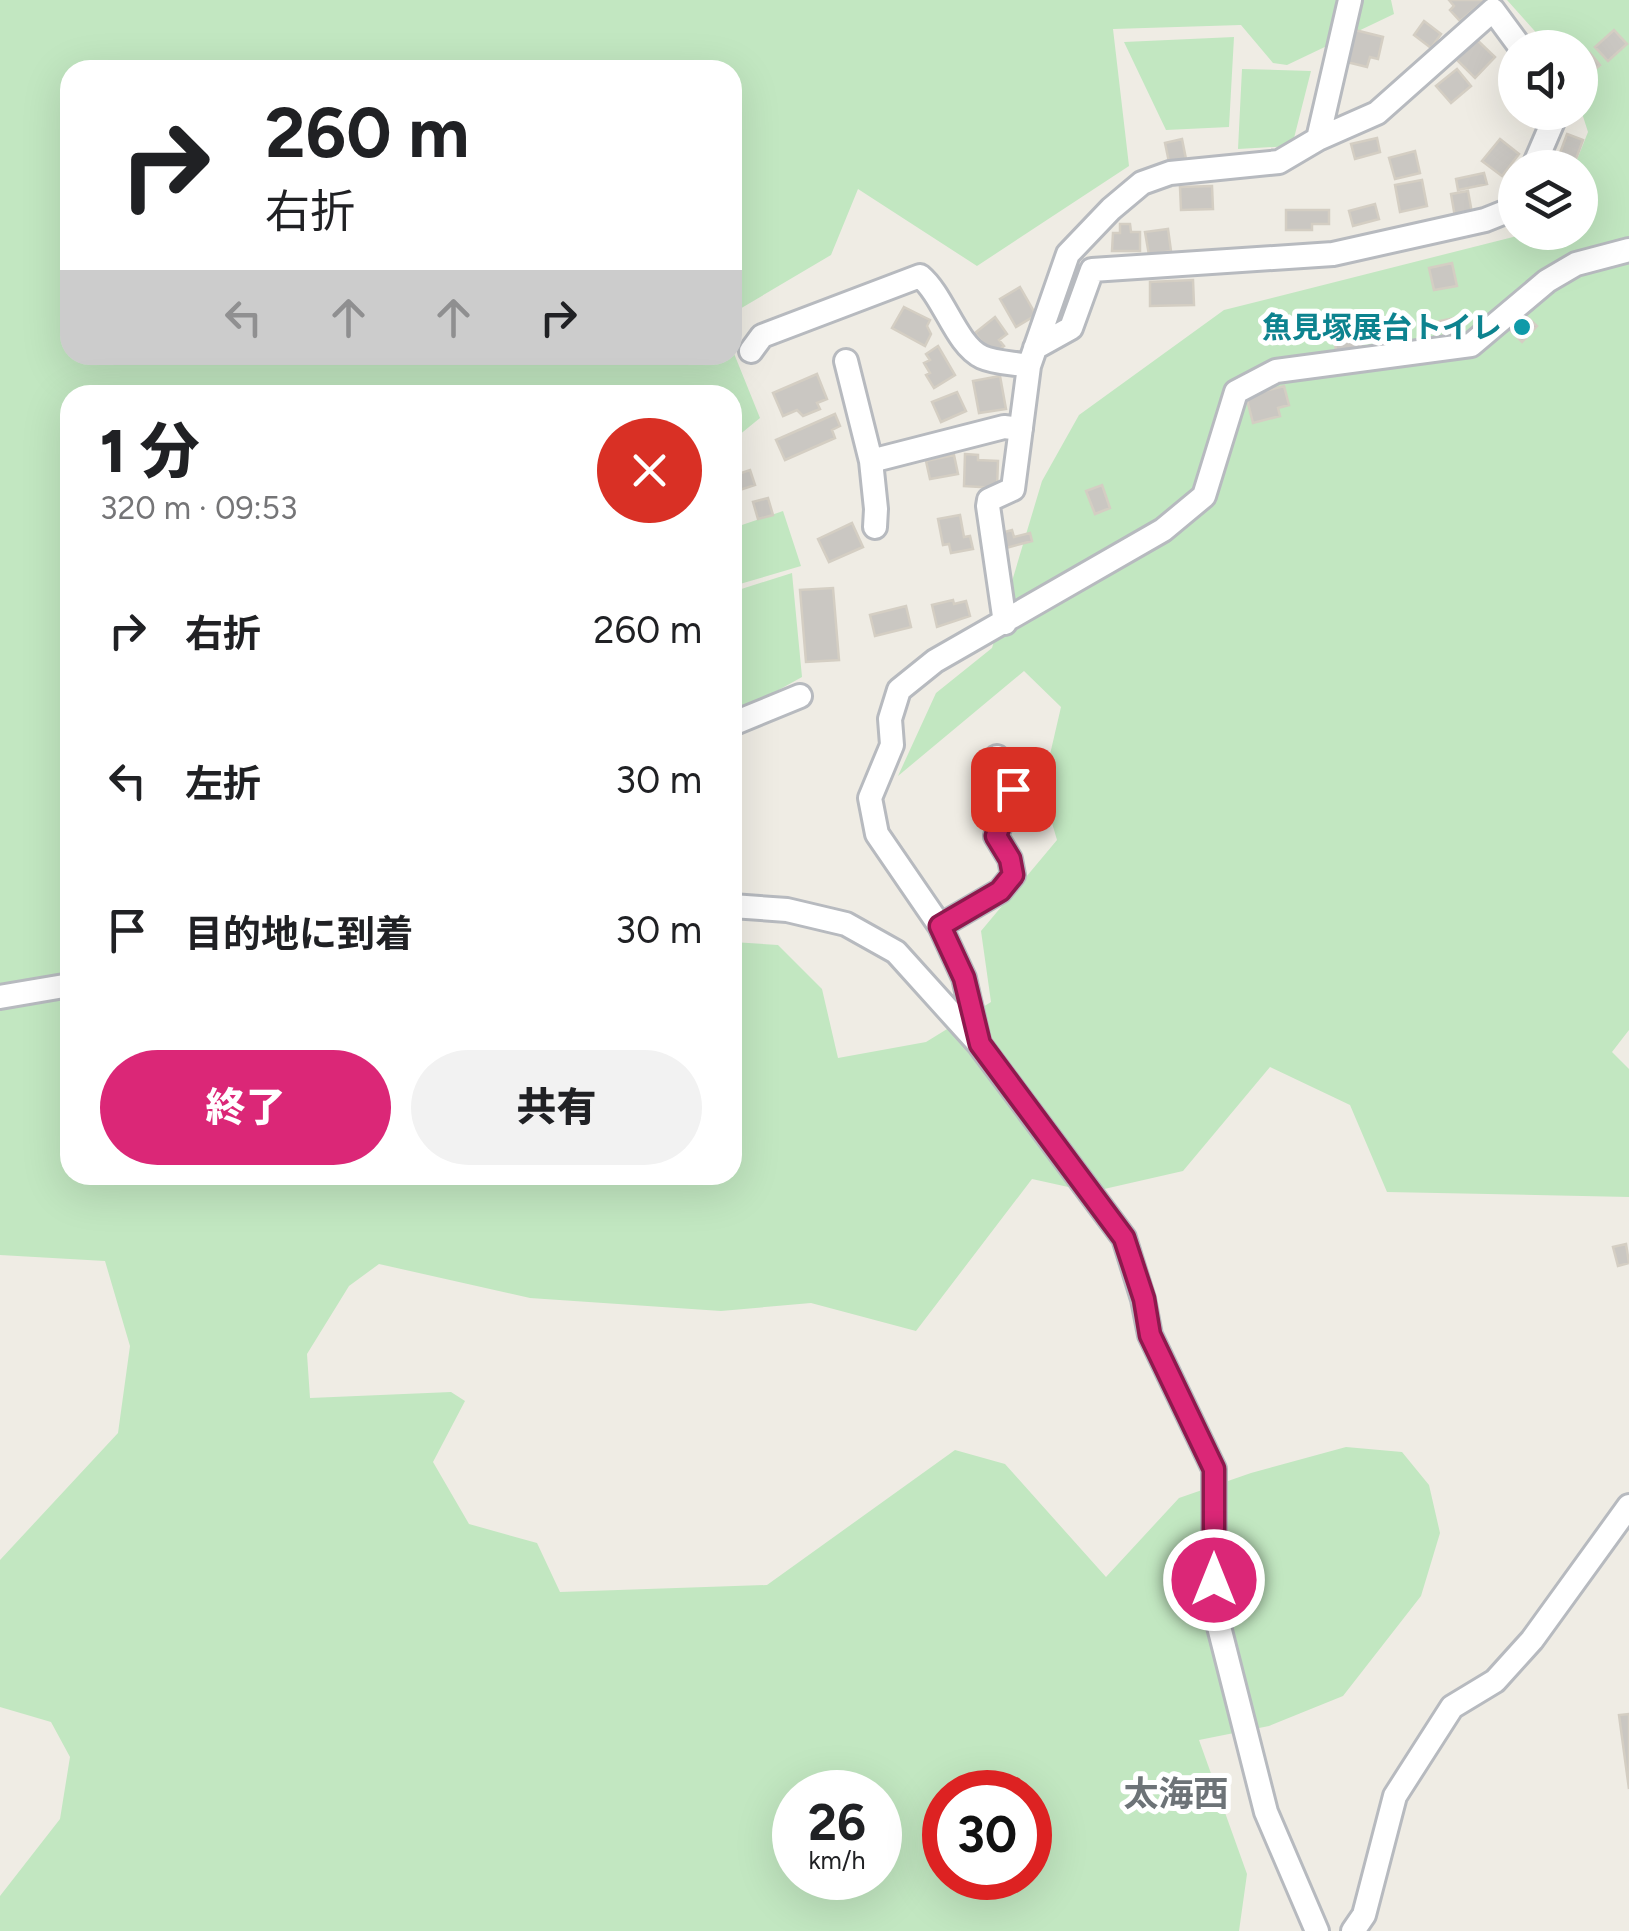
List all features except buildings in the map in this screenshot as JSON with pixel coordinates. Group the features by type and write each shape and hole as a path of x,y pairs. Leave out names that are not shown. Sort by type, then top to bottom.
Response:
{"street":[{"path":"1318,139 1350,0"},
{"path":"1005,623 989,500 1014,489 1032,357 1068,254 1142,183 1170,173 1280,162 1318,139 1377,113 1494,10 1508,30"},
{"path":"751,351 762,336 920,276 934,288 966,344 981,356 1032,357 1071,328 1092,270 1333,254 1498,215"},
{"path":"980,1044 964,978 940,926 877,834 870,798 892,745 890,719 899,690 934,661 1163,530 1204,496 1236,392 1258,378 1276,371 1471,345 1547,281 1576,264 1629,250"},
{"path":"846,360 871,461 875,526"},
{"path":"871,461 1004,427 1020,430"},
{"path":"742,720 800,696"},
{"path":"940,926 1000,891 1013,875 1010,859 996,836 1013,789 1009,773 997,757"},
{"path":"742,907 787,910 846,924 896,952 980,1044 1124,1238 1144,1299 1150,1335 1214,1469 1214,1607 1266,1812 1317,1931"},
{"path":"0,997 60,987"},
{"path":"1353,1931 1364,1916 1395,1796 1452,1707 1495,1681 1532,1640 1629,1506"}],"green space":[{"path":"0,0 1391,0 1394,14 1287,65 1273,63 1241,25 1113,29 1129,166 977,266 858,189 831,255 742,308 742,60 60,60 60,365 739,365 760,418 742,433 742,385 60,385 60,1185 742,1185 742,943 778,945 822,989 838,1058 926,1042 991,1002 981,931 1057,840 1042,789 1061,707 1024,671 898,776 936,693 992,648 1042,481 1079,415 1224,310 1498,241 1498,250 1598,250 1598,150 1581,150 1587,130 1598,130 1598,30 1534,30 1507,0 1629,0 1629,1030 1612,1052 1629,1069 1629,1197 1387,1192 1350,1105 1270,1067 1183,1171 1091,1192 1032,1179 916,1331 811,1303 721,1311 530,1298 379,1264 349,1286 307,1354 310,1398 451,1392 465,1401 433,1462 469,1524 537,1543 560,1592 767,1585 955,1450 1005,1464 1106,1577 1179,1498 1346,1447 1402,1452 1429,1485 1440,1533 1421,1596 1343,1696 1269,1726 1199,1740 1247,1874 1239,1931 0,1931 0,1896 60,1819 70,1757 51,1722 0,1707 0,1560 118,1433 130,1346 105,1261 0,1255"},
{"path":"1234,37 1229,127 1166,130 1124,42"},
{"path":"1242,69 1311,71 1292,146 1238,149"},
{"path":"783,511 801,566 742,583 742,525"},
{"path":"792,573 802,677 742,710 742,589"}],"place":[{"name":"魚見塚展台トイレ","path":"1522,327"}],"district":[{"name":"太海西","path":"1176,1794"}],"route":[{"path":"1013,789 996,836 1010,859 1013,875 1000,891 940,926 964,978 980,1044 1124,1238 1144,1299 1150,1335 1214,1469 1214,1580"}]}
